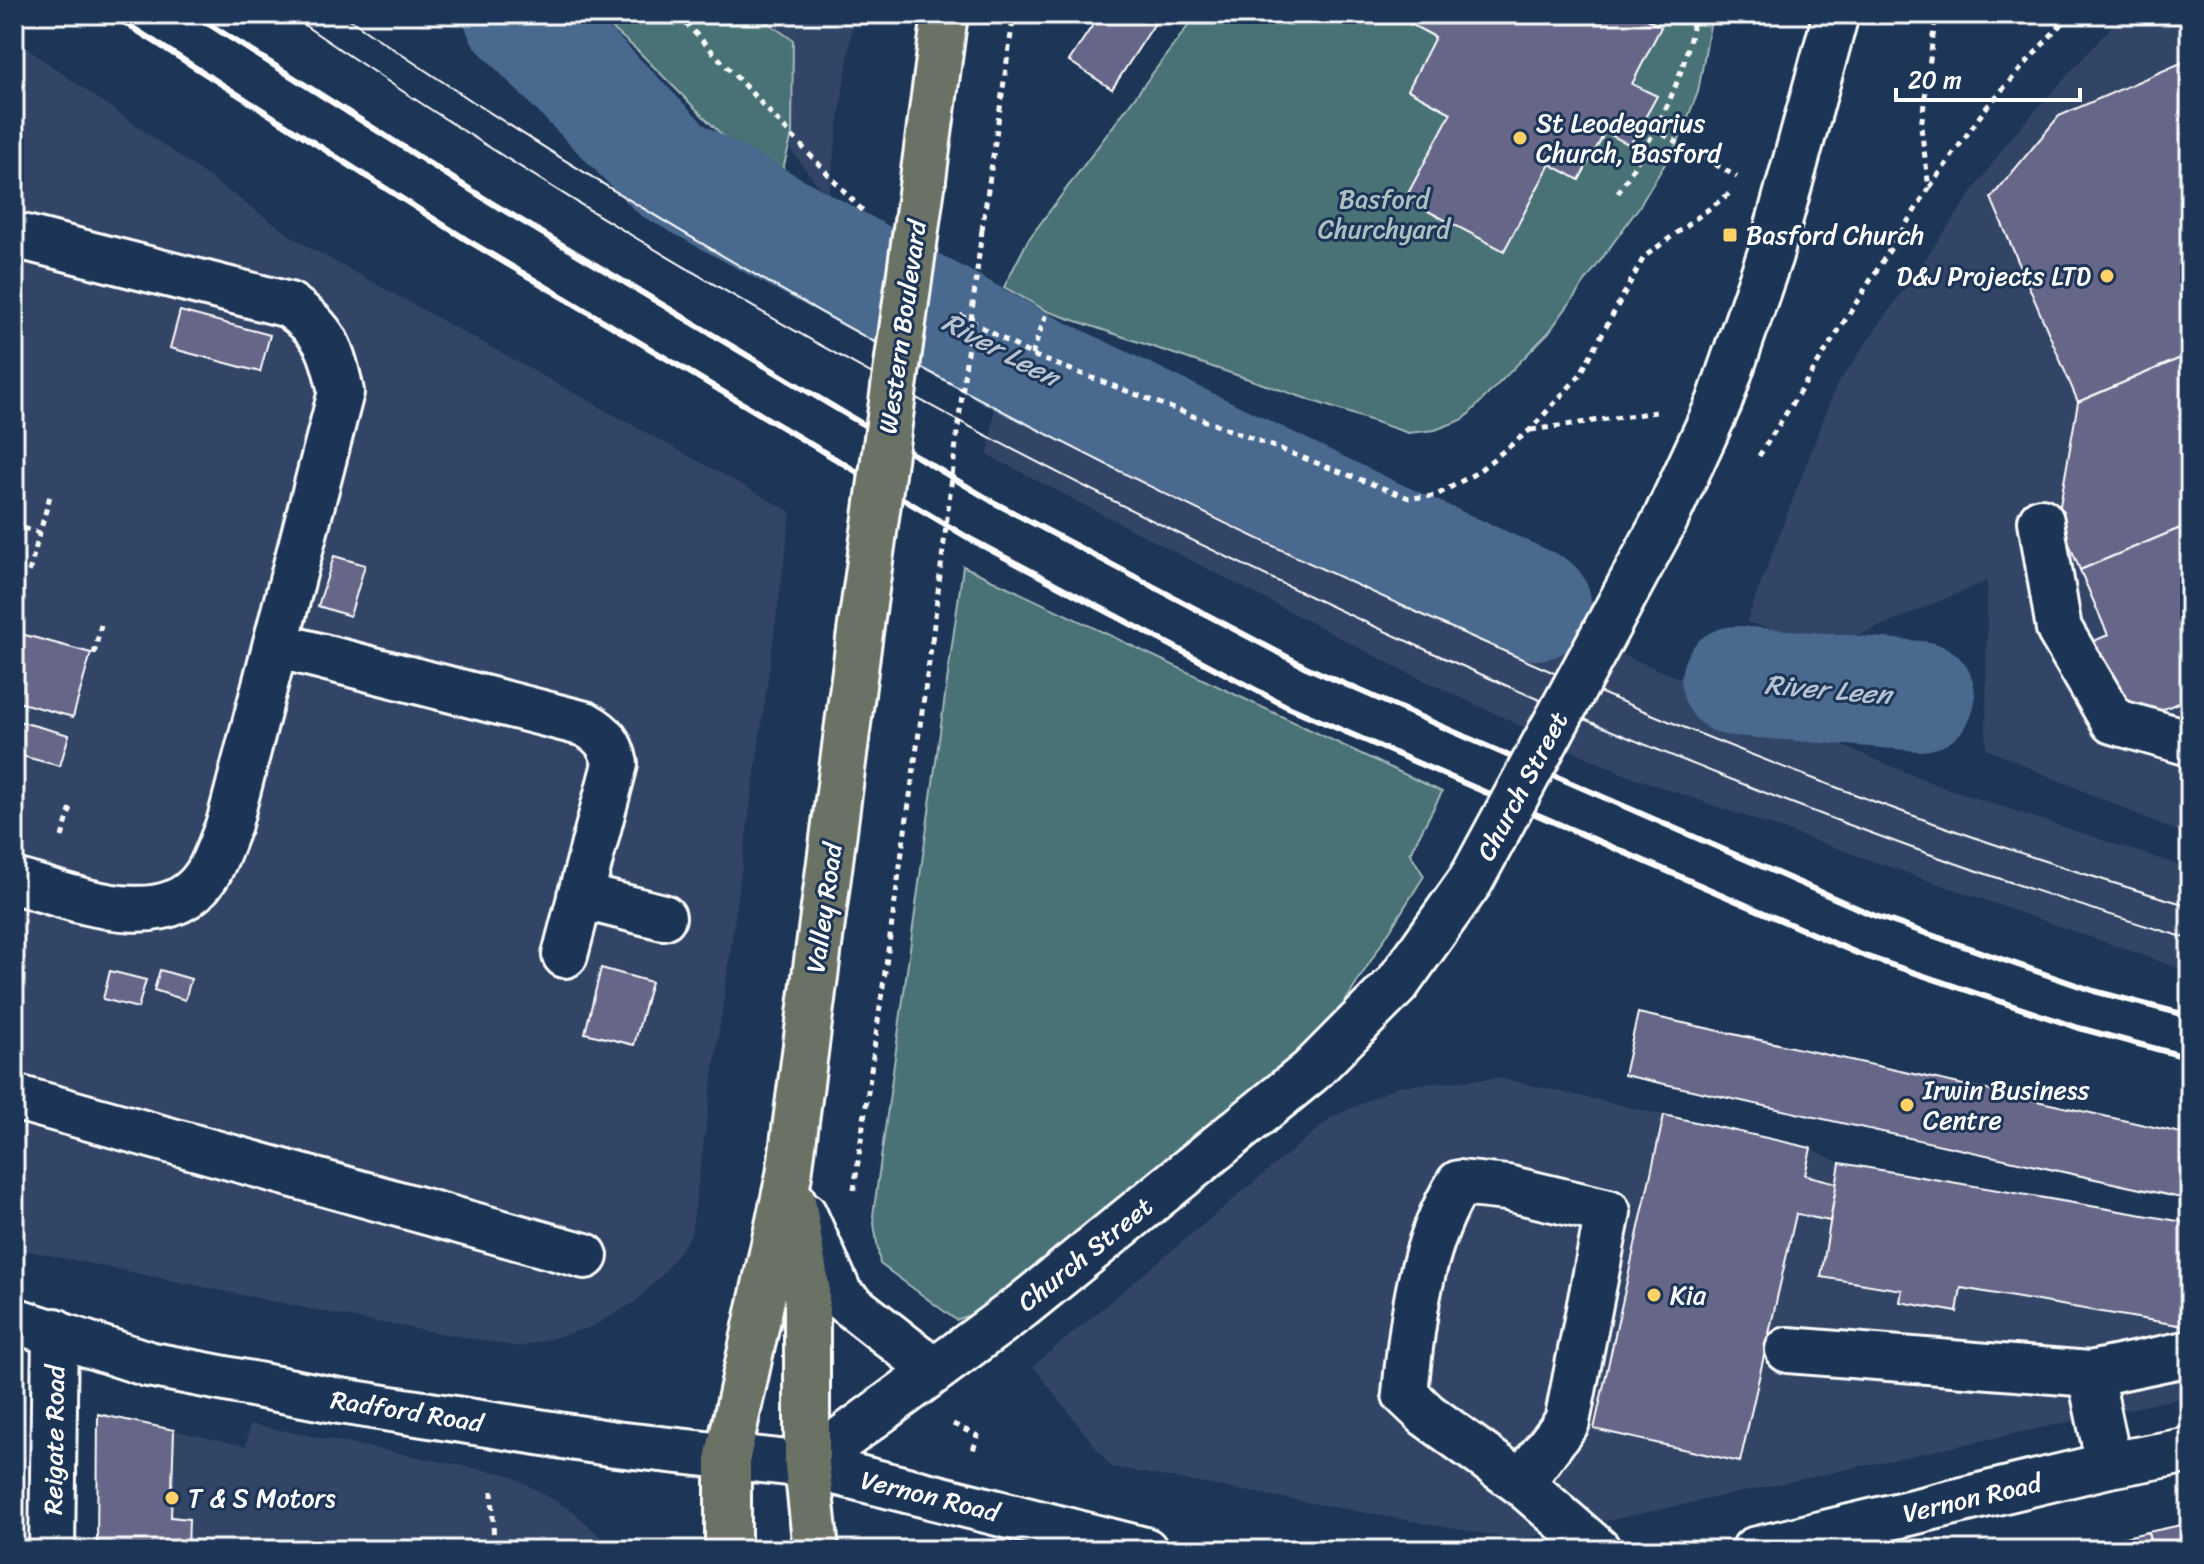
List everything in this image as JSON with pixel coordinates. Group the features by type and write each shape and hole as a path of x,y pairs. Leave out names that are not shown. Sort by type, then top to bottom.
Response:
{"highway":[{"name":"Western Boulevard","path":"859,640 945,14"},
{"name":"Valley Road","path":"728,1550 728,1456 789,1175 859,640"},
{"name":"Valley Road","path":"789,1175 807,1287 807,1465 816,1550"}],"street":[{"name":"Church Street","path":"807,1465 1022,1306 1311,1071 1397,984 1471,880 1665,520 1719,403 1770,255 1820,86 1836,14"},
{"path":"14,235 289,305 314,323 332,351 341,392 229,824 206,877 174,904 134,910 14,881"},
{"path":"2041,521 2059,629 2113,721 2190,743"},
{"path":"276,645 585,724 600,733 611,747 615,764 565,955"},
{"path":"580,896 663,917"},
{"path":"14,1097 585,1256"},
{"path":"789,1175 826,1270 841,1297 934,1370"},
{"path":"1521,1483 1567,1422 1608,1212 1507,1188 1459,1183 1443,1209 1413,1309 1405,1394 1427,1415 1521,1483 1598,1550"},
{"name":"Radford Road","path":"34,1326 148,1364 334,1400 615,1444 807,1465"},
{"name":"Reigate Road","path":"34,1326 52,1550"},
{"path":"1788,1350 2090,1374 2190,1353"},
{"path":"2090,1374 2109,1465"},
{"name":"Vernon Road","path":"1754,1550 2109,1465 2190,1450"},
{"name":"Vernon Road","path":"807,1465 1135,1549"}],"path":[{"path":"677,14 868,216"},
{"path":"854,1192 932,641 982,230 1014,14"},
{"path":"1618,193 1656,130 1678,84 1694,14"},
{"path":"1929,188 1921,127 1936,14"},
{"path":"1755,463 1929,188 1985,109 2070,14"},
{"path":"1642,122 1744,182"},
{"path":"951,306 961,317 1032,355 1409,498 1435,496 1462,481 1530,430 1580,375 1644,257 1732,191"},
{"path":"1032,355 1047,311"},
{"path":"1530,430 1719,403"},
{"path":"29,572 51,492"},
{"path":"23,528 40,533"},
{"path":"94,654 101,625"},
{"path":"60,843 72,804"},
{"path":"492,1491 494,1550"}],"shaded area":[{"path":"685,14 854,14 828,198"},
{"path":"2123,14 2190,14 2190,837 1986,749 1987,581 1834,646 1746,622 1836,386 2009,140"},
{"path":"14,39 303,244 791,512 691,1235 662,1275 635,1302 592,1327 520,1347 359,1319 14,1248"},
{"path":"1000,368 1375,552 1937,785 2190,869 2190,972 1621,773 1406,672 988,455"},
{"name":"Kia","path":"1499,1078 1811,1148 1840,1163 2190,1223 2190,1396 1518,1540 1111,1467 1033,1366 1331,1118 1398,1086"},
{"path":"98,1414 246,1446 250,1424 510,1475 573,1511 615,1550 97,1550"}],"green space":[{"path":"596,14 755,14 793,40 792,135 780,180 761,174 638,51"},
{"name":"Basford Churchyard","path":"1197,14 1712,14 1698,92 1678,142 1639,207 1549,332 1464,419 1435,430 1408,433 1047,311 1004,287 1028,240"},
{"path":"963,566 1442,792 1410,853 1424,876 1338,1013 1301,1053 976,1313 956,1320 880,1264 873,1216"}],"building":[{"path":"1100,14 1161,14 1112,89 1069,61"},
{"name":"St Leodegarius Church, Basford","path":"1406,14 1638,14 1661,27 1632,84 1657,96 1630,145 1605,132 1579,180 1550,164 1504,251 1405,199 1451,113 1408,90 1435,37 1403,20"},
{"name":"D&J Projects LTD","path":"2190,59 2190,354 2078,402 1991,198 2059,116"},
{"path":"180,311 270,335 260,372 170,348"},
{"path":"2190,354 2190,524 2080,570 2058,517 2078,402"},
{"path":"2190,524 2190,698 2133,722 2114,677 2098,683 2082,646 2108,635 2080,570"},
{"path":"334,556 365,565 350,616 318,606"},
{"path":"14,632 91,653 73,717 14,701"},
{"path":"14,720 69,735 60,766 14,754"},
{"path":"601,968 651,982 634,1045 585,1033"},
{"path":"160,970 191,979 185,1000 154,990"},
{"path":"110,971 146,980 138,1008 103,999"},
{"name":"Irwin Business Centre","path":"1638,1013 2190,1135 2190,1200 1624,1075"},
{"path":"1664,1115 1811,1148 1805,1175 1837,1183 1830,1221 1796,1214 1740,1462 1594,1429"},
{"path":"1840,1163 2190,1223 2190,1327 1961,1288 1957,1312 1900,1302 1902,1290 1821,1277"},
{"path":"98,1414 174,1430 171,1517 189,1519 188,1550 97,1550"},
{"path":"2190,1523 2190,1550 2186,1550 2181,1525"},
{"path":"2181,1525 2186,1550 2152,1550 2148,1532"},
{"path":"2148,1532 2152,1550 2118,1550 2116,1539"},
{"path":"2116,1539 2118,1550 2084,1550 2083,1545"}],"waterway":[{"name":"River Leen","path":"519,14 672,170 1026,364 1378,534 1536,605"},
{"name":"River Leen","path":"1736,681 1920,696"}],"tram line":[{"path":"288,14 425,106 706,280 850,362 1143,516 1442,657 1718,774 1999,879 2190,939"},
{"path":"342,14 608,187 745,269 1024,422 1167,494 1454,629 1726,744 2002,847 2190,906"}],"railway":[{"path":"111,14 467,240 972,540 1286,706 1859,954 2079,1028 2190,1058"},
{"path":"193,14 490,202 995,503 1306,667 1873,915 2094,991 2190,1016"}],"place":[{"name":"St Leodegarius Church, Basford","path":"1520,138"},
{"name":"Basford Church","path":"1730,235"},
{"name":"D&J Projects LTD","path":"2107,276"},
{"name":"Irwin Business Centre","path":"1907,1105"},
{"name":"Kia","path":"1654,1295"},
{"name":"T & S Motors","path":"172,1498"}]}
